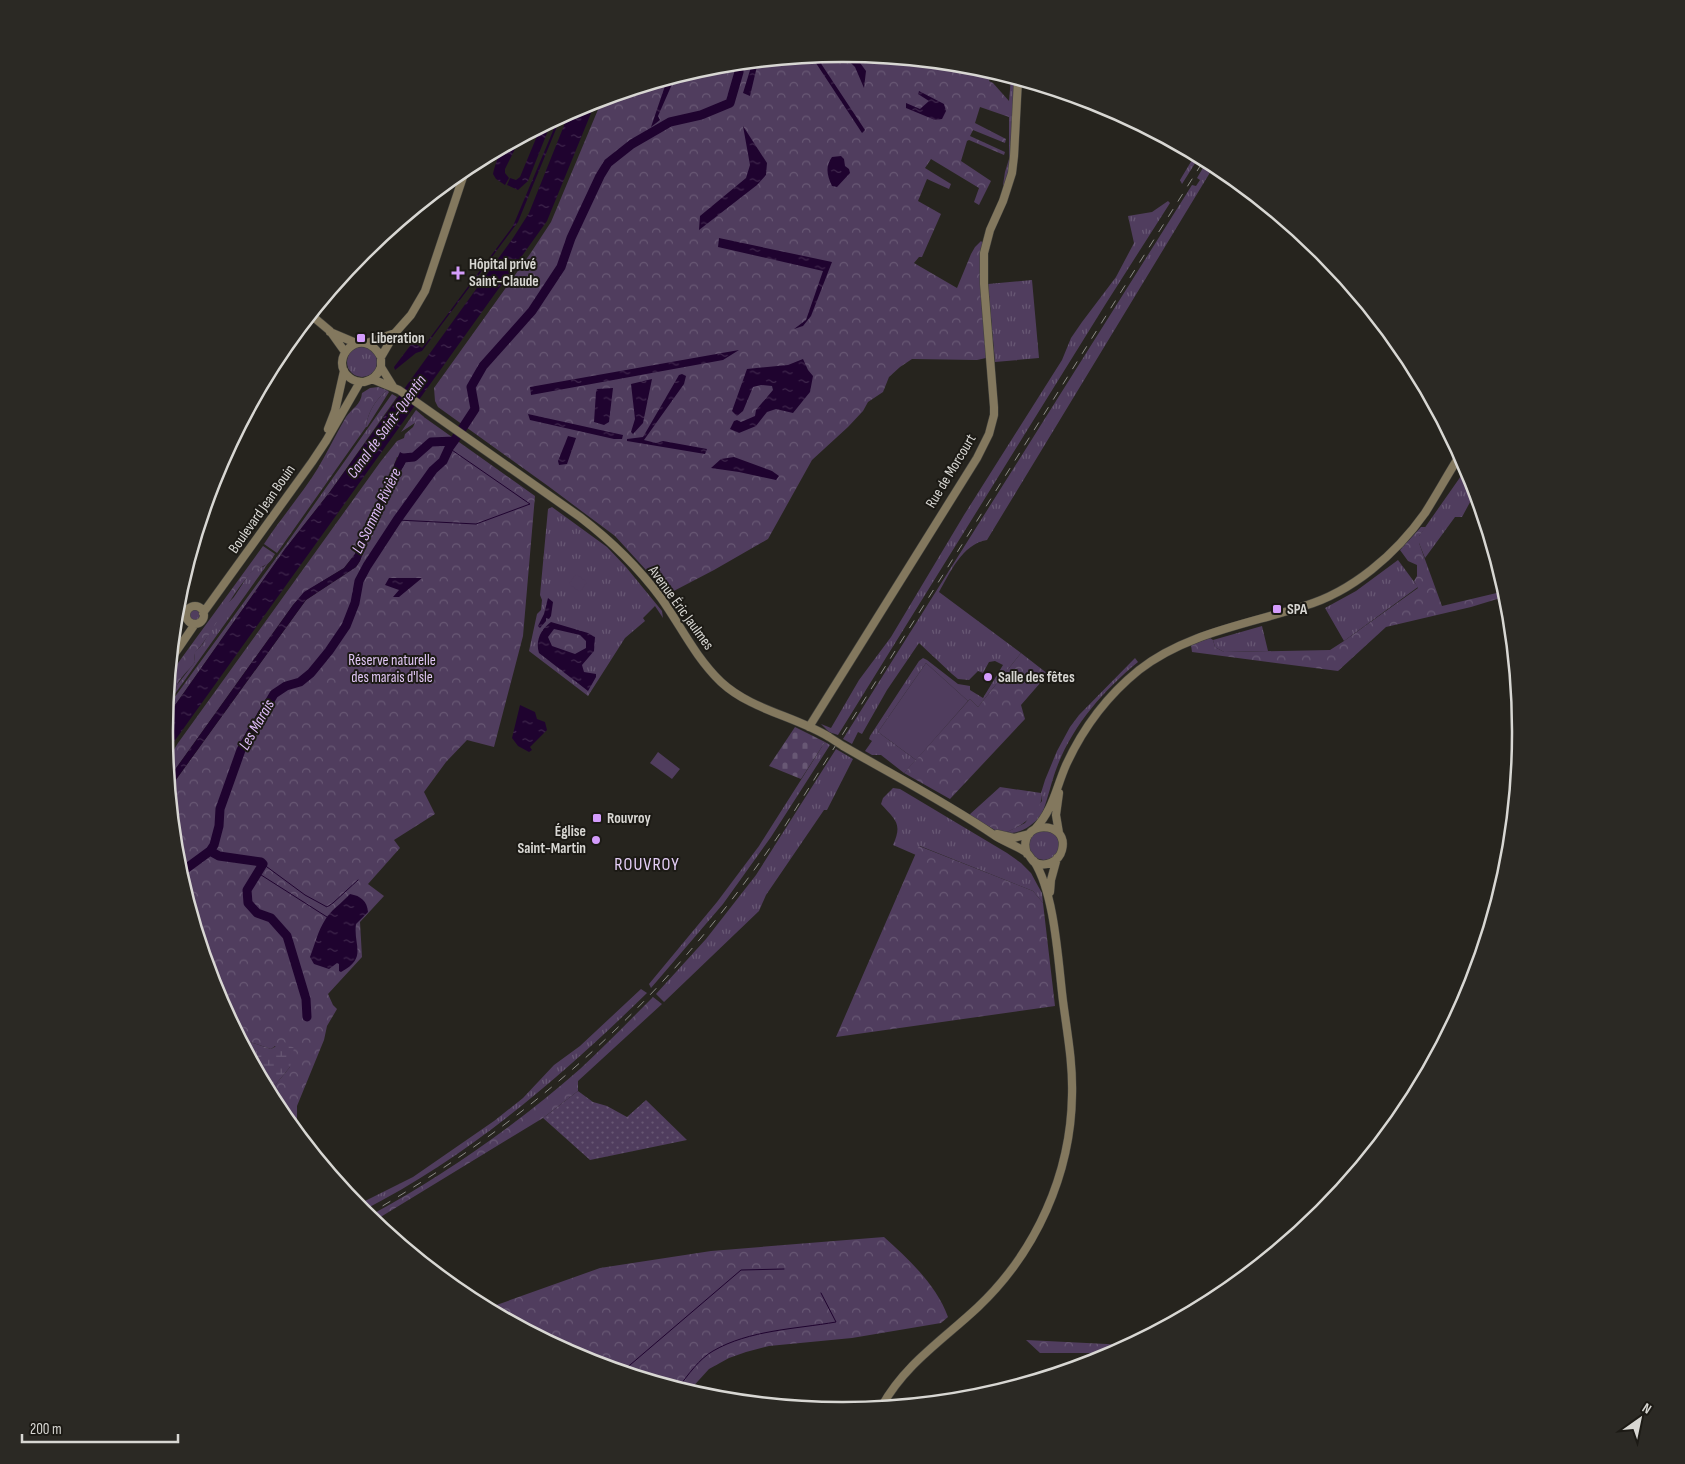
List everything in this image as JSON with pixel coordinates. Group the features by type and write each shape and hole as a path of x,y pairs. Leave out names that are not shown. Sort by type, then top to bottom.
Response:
{"street":[{"name":"Rue de Morcourt","path":"810,727 977,458 992,426 994,415 984,284 984,253 990,230 1003,201 1012,173 1018,86"},
{"path":"381,357 395,333 411,316 420,302 461,182"},
{"path":"315,319 330,331 345,352"},
{"path":"330,331 356,343 367,343 395,333"},
{"path":"356,343 345,352 342,365 350,378 360,382 372,379 381,367 381,357 377,349 367,343"},
{"path":"381,367 397,389"},
{"path":"319,451 335,411 344,371"},
{"path":"372,379 397,389"},
{"path":"319,451 360,382"},
{"name":"Avenue Éric Jaulmes","path":"397,389 605,536 661,598 696,653 722,683 754,704 810,727 829,737 983,828"},
{"name":"Boulevard Jean Bouin","path":"201,610 227,582 319,451"},
{"path":"1027,854 1025,844 1032,831 1048,812 1065,768 1084,731 1100,709 1134,674 1158,657 1198,638 1306,606 1346,587 1384,559 1407,536 1425,513 1455,463"},
{"path":"179,647 192,623 202,619 201,610 191,607 187,610 186,617 192,623"},
{"path":"1050,904 1051,880 1062,847 1056,819 1057,801 1065,768"},
{"path":"983,828 1014,838 1046,827 1054,829 1060,835"},
{"path":"886,1400 901,1376 979,1306 1013,1267 1039,1226 1054,1192 1067,1142 1072,1087 1070,1056 1050,904 1044,882 1034,862 1027,854 983,828"},
{"path":"1034,862 1046,864 1057,858"}],"green space":[{"path":"842,62 886,64 930,68 990,79 989,81 1009,101 1009,117 980,107 975,123 1006,139 1005,143 973,130 970,136 1005,152 1004,155 969,140 967,141 961,161 991,181 979,205 974,202 979,188 931,159 925,168 951,184 949,189 927,179 918,201 941,214 922,257 919,257 914,263 957,288 975,247 981,241 984,244 980,261 986,358 977,360 912,359 900,367 889,377 883,392 868,402 863,411 848,427 812,460 768,539 668,594 615,536 438,407 435,401 434,388 551,222 598,108 669,85 755,68"},
{"path":"1011,84 1016,85 1011,161 1006,186 1003,185 1009,159"},
{"path":"1191,161 1195,163 1182,184 1180,180"},
{"path":"1203,168 1210,173 987,540 970,547 964,553 952,568 939,592 1021,653 978,707 970,699 968,701 926,663 878,732 916,760 904,773 881,755 872,755 865,751 872,741 869,739 870,736 919,661 923,658 927,660 958,684 970,686 970,690 983,698 1003,665 995,661 989,662 983,673 978,671 969,680 958,679 919,643 887,690 862,734 858,732 852,744 843,739 1192,185 1196,186 1200,180 1197,178"},
{"path":"1168,201 1170,203 838,735 829,732 821,724 831,728 859,680 891,637 964,515 1062,360 1071,338 1116,277 1134,243 1128,216 1152,212"},
{"path":"1032,280 1039,358 995,362 988,284"},
{"path":"362,347 373,351 377,362 373,373 362,377 351,373 347,362 351,351"},
{"path":"378,387 387,390 373,407 368,416 366,427 277,553 264,544 312,478 346,417 360,401 362,393 370,388"},
{"path":"387,390 389,392 366,427 368,416 373,407"},
{"path":"392,394 397,397 329,493 285,549 174,707 174,698"},
{"path":"416,410 424,417 401,432"},
{"name":"Réserve naturelle des marais d'Isle","path":"421,415 535,496 523,636 494,747 467,740 446,762 424,792 435,814 394,840 400,848 368,884 384,896 360,922 362,957 328,994 337,1009 327,1026 324,1040 297,1106 297,1120 275,1086 290,1067 275,1046 271,1049 249,1042 224,988 209,947 186,863 175,782 306,600 356,567 373,525 406,461 397,457 387,483 368,519 355,554 344,568 305,592 293,605 174,771 173,750 381,461 397,441 404,438 405,434 413,427 418,416"},
{"path":"1461,476 1470,502 1462,517 1455,517 1425,558 1419,543 1419,536"},
{"path":"552,507 607,547 662,611 663,618 655,606 643,618 645,621 625,638 588,696 529,651 537,614 541,610 542,600 540,595 548,509"},
{"path":"1421,527 1426,527 1419,536 1419,543 1442,606 1497,593 1498,599 1386,627 1338,671 1192,652 1191,645 1210,638 1213,640 1215,647 1224,652 1330,650 1418,588 1414,581 1417,576 1417,565 1408,561 1400,550"},
{"path":"263,546 275,554 268,563 252,571 241,584 194,654 195,662 181,678 174,691 177,665"},
{"path":"1398,560 1418,587 1344,641 1325,608 1356,591"},
{"path":"269,562 174,695 177,685 195,662 194,653 202,645 225,606 234,597 249,574 256,568 263,567"},
{"path":"576,574 587,582 580,592 569,584"},
{"path":"195,609 201,615 195,621 189,615"},
{"path":"1262,626 1268,651 1224,652 1215,647 1213,640"},
{"path":"554,629 581,635 586,641 586,648 576,654 552,646 548,637"},
{"path":"1021,653 1048,674 1021,705 1025,719 950,799 904,773 970,699 978,707"},
{"path":"1135,658 1138,662 1101,697 1071,737 1057,767 1041,815 1025,829 1015,833 1005,833 1025,823 1042,801 1041,793 1045,780 1057,751 1070,727 1079,715"},
{"path":"926,663 968,701 916,760 878,732"},
{"path":"795,727 825,742 801,779 769,766"},
{"path":"825,742 830,745 771,837 723,904 651,988 649,984 717,902 759,846"},
{"path":"836,749 853,759 827,810 824,810 766,895 759,911 664,1002 656,994 706,939 756,875"},
{"path":"658,752 680,769 672,779 650,763"},
{"path":"1000,787 1041,793 1039,806 1030,818 1018,827 1005,833 995,830 969,815"},
{"path":"893,788 900,789 1021,863 1031,873 1042,893 1043,903 1033,891 920,846 916,855 893,845 897,832 896,822 881,804 883,798"},
{"path":"1044,830 1055,834 1059,845 1055,856 1044,860 1033,856 1029,845 1033,834"},
{"path":"919,846 1033,891 1043,903 1055,1006 836,1037"},
{"path":"641,989 647,993 548,1084 477,1140 440,1166 370,1206 365,1201 413,1177 494,1121 523,1098 554,1065 580,1046"},
{"path":"653,997 662,1004 578,1081 578,1091 543,1118 381,1217 376,1212 451,1167 531,1110 580,1069"},
{"path":"249,1042 271,1049 284,1042 294,1048 290,1067 275,1086"},
{"path":"578,1091 593,1102 607,1106 627,1117 646,1100 687,1140 590,1160 543,1118"},
{"path":"884,1237 903,1254 930,1284 948,1317 941,1323 852,1338 769,1346 746,1352 729,1358 709,1369 695,1385 627,1366 586,1351 497,1305 600,1268 711,1251"},
{"path":"1026,1340 1113,1344 1094,1353 1040,1353"}],"water":[{"path":"850,62 860,63 866,71 864,88 855,67"},
{"path":"816,63 821,63 865,130 862,133"},
{"path":"757,68 750,96 743,93 750,69"},
{"path":"672,84 658,116 660,120 651,127 665,86"},
{"path":"919,91 944,104 946,111 942,119 935,120 906,108 906,103 920,109 929,101 918,94"},
{"name":"Canal de Saint-Quentin","path":"592,111 547,221 173,743 174,707 285,549 329,493 513,238 529,213 565,123"},
{"path":"743,126 767,163 766,175 757,185 699,230 700,216 746,178 750,165"},
{"path":"557,127 518,222 422,351 416,353 395,370 394,367 413,342 422,348 427,342 513,226 554,128"},
{"path":"548,131 528,181 518,190 507,185 510,178 516,180 520,177 537,137"},
{"path":"515,148 505,169 505,173 509,178 505,185 496,179 493,174 498,158"},
{"path":"841,156 850,173 837,187 832,186 828,175 828,164 832,157"},
{"path":"719,238 832,262 811,316 803,326 794,329 806,320 823,271 718,247"},
{"path":"739,350 723,360 531,395 530,387"},
{"path":"803,359 813,376 810,392 793,413 776,409 767,412 756,426 739,433 730,429 734,421 741,422 755,416 756,410 773,390 772,386 761,385 753,387 743,411 737,416 732,411 747,369 788,365"},
{"path":"679,375 686,376 684,384 644,440 656,443 663,441 707,449 705,454 627,441 627,439 643,437"},
{"path":"652,379 643,423 633,434 631,432 635,419 631,384"},
{"path":"613,388 609,422 604,425 594,422 597,389"},
{"path":"528,414 623,435 622,439 614,439 530,420"},
{"path":"568,436 576,438 567,464 559,465 558,461"},
{"path":"400,452 405,455 406,461 373,525 356,567 306,600 175,782 174,771 293,605 304,592 344,568 355,554 368,519 387,483"},
{"path":"734,457 772,471 779,476 776,480 711,468 721,459"},
{"path":"389,578 422,578 399,597 393,597 399,590 385,585"},
{"path":"548,598 553,602 551,616 549,619 546,618 546,621 540,628 538,626 544,614"},
{"path":"551,622 588,633 595,637 594,651 582,665 584,672 596,674 588,691 539,653 538,640","holes":["554,629 580,635 586,641 586,648 575,654 552,646 548,637"]},
{"path":"520,705 535,712 537,719 545,722 547,730 530,747 532,750 529,752 518,746 512,738"},
{"path":"350,894 363,900 368,912 356,924 357,956 349,967 341,972 337,963 329,969 314,964 310,957 318,933 327,917"}],"waterway":[{"name":"La Somme Rivière","path":"399,465 403,458 414,457 431,442 454,441 475,409 471,387 483,366 532,311 561,267 571,238 608,163 632,144 670,122 701,115 730,103 739,71"},
{"name":"Les Marais","path":"187,868 210,851 214,845 219,826 220,809 241,750 274,694 286,686 300,682 311,673 329,651 346,626 355,603 359,581 367,566 433,470 443,461 454,441"},
{"path":"397,520 476,524 530,504 449,448"},
{"path":"210,851 219,856 261,862 263,864 247,890 248,903 257,913 271,918 287,936 306,999 307,1017"},
{"name":"Les Marais","path":"263,864 305,895 327,907 358,880"},
{"name":"Les Marais","path":"258,873 327,917"},
{"path":"628,1366 741,1270 784,1269"},
{"path":"683,1382 703,1358 727,1344 757,1334 836,1322 821,1293"}],"railway":[{"path":"375,1210 430,1177 489,1136 545,1093 648,998 695,945 740,889 783,829 1200,166"}],"place":[{"name":"Hôpital privé Saint-Claude","path":"458,273"},
{"name":"Liberation","path":"361,338"},
{"name":"SPA","path":"1277,609"},
{"name":"Salle des fêtes","path":"988,677"},
{"name":"Rouvroy","path":"597,818"},
{"name":"Église Saint-Martin","path":"596,840"}],"district":[{"name":"ROUVROY","path":"647,864"}]}
